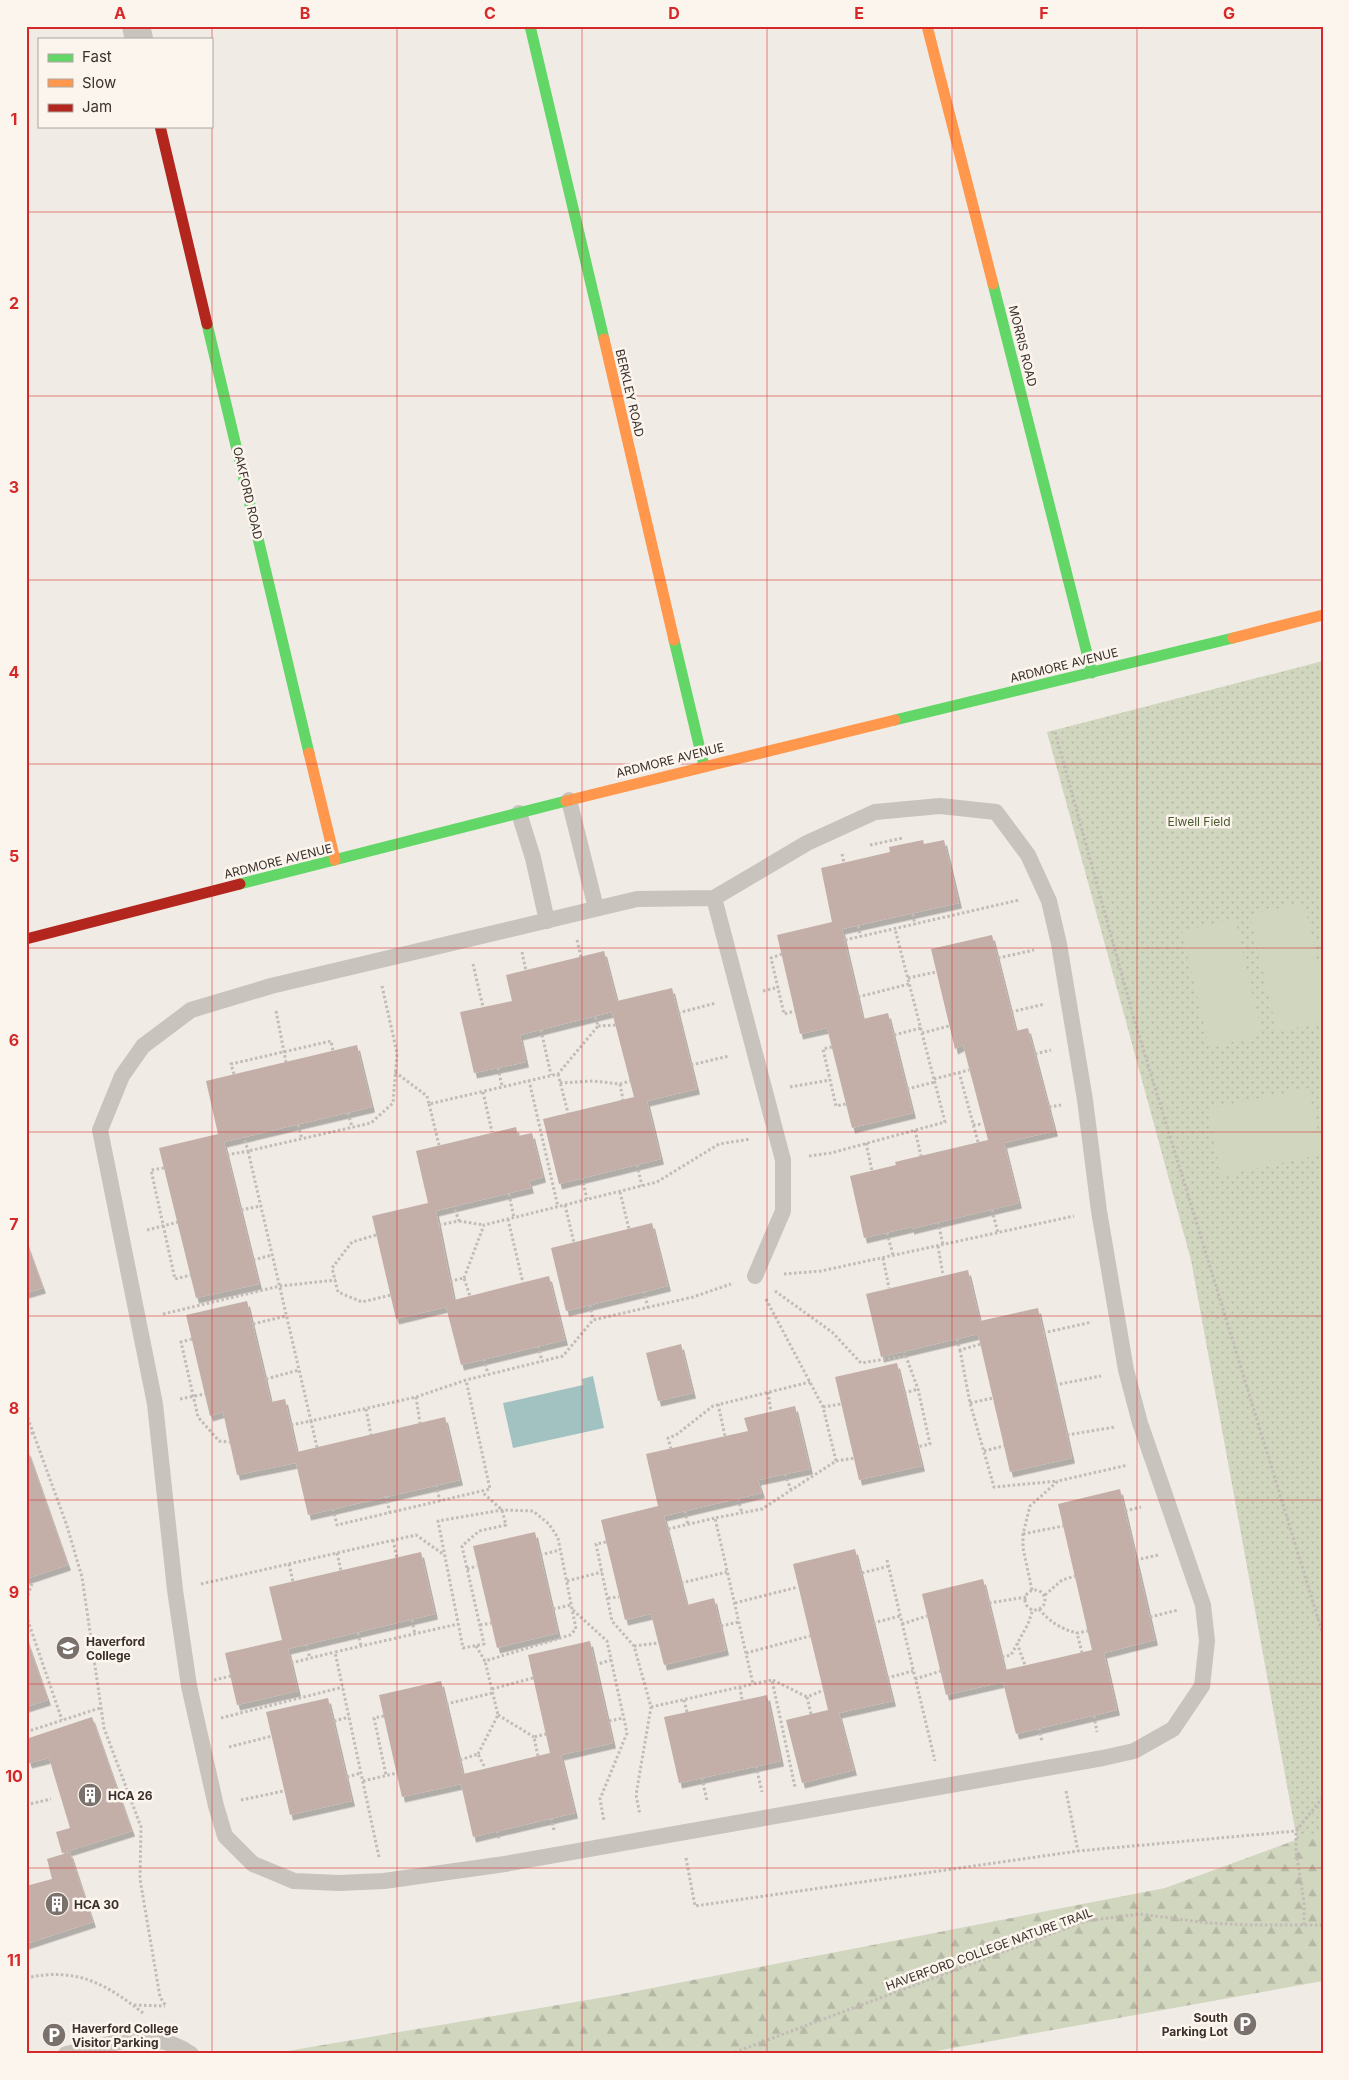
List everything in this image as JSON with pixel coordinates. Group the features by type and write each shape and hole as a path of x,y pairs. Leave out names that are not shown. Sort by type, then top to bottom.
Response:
{"street":[{"name":"BERKLEY ROAD","path":"530,26 704,766"},
{"name":"MORRIS ROAD","path":"927,26 1092,673"},
{"name":"OAKFORD ROAD","path":"160,128 336,860"},
{"name":"ARDMORE AVENUE","path":"26,939 704,766 1092,673 1323,615"}],"lane":[{"path":"569,800 596,908"},
{"path":"940,806 996,812 1028,856 1049,902 1058,944 1085,1100 1099,1211 1126,1370 1152,1460 1203,1605 1207,1641 1202,1686 1173,1729 1134,1751 1061,1766 644,1841 505,1864 384,1881 339,1884 294,1881 252,1864 225,1836 216,1806 188,1686 175,1590 155,1404 100,1130 122,1076 143,1046 191,1010 271,986 637,899 714,898 807,843 875,812 940,806"},
{"path":"518,813 533,858 547,921"},
{"path":"714,898 783,1160 783,1211 754,1276"},
{"path":"66,2054 134,2039 148,2038 166,2040 191,2054"}],"path":[{"path":"1055,732 1134,1019 1323,1635"},
{"path":"897,839 898,845"},
{"path":"845,940 1045,894"},
{"path":"913,914 915,924"},
{"path":"858,926 861,937"},
{"path":"783,1160 830,1153 945,1122 895,929"},
{"path":"468,939 482,1007"},
{"path":"998,958 1058,944"},
{"path":"782,954 771,958 784,1014 795,1011"},
{"path":"227,1155 248,1152 371,1123 392,1103 397,1053 377,961"},
{"path":"908,978 936,972"},
{"path":"858,997 909,984"},
{"path":"271,986 286,1062"},
{"path":"1011,1012 1068,999"},
{"path":"594,1016 598,1026"},
{"path":"429,1104 558,1074 598,1026"},
{"path":"598,1026 616,1026"},
{"path":"922,1033 949,1026"},
{"path":"894,1035 921,1028"},
{"path":"541,1030 551,1075"},
{"path":"234,1074 232,1064 331,1041 333,1051"},
{"path":"832,1047 823,1049 836,1106 846,1104"},
{"path":"691,1064 754,1051"},
{"path":"498,1068 502,1086"},
{"path":"907,1089 969,1070"},
{"path":"395,1072 427,1096 439,1145"},
{"path":"960,1072 978,1142"},
{"path":"558,1074 568,1113"},
{"path":"529,1080 558,1207"},
{"path":"765,1092 830,1080"},
{"path":"560,1083 592,1081 620,1084 630,1081"},
{"path":"620,1084 623,1100"},
{"path":"483,1091 492,1132"},
{"path":"348,1113 352,1127"},
{"path":"298,1124 302,1139"},
{"path":"973,1126 983,1124"},
{"path":"915,1130 921,1156"},
{"path":"438,1225 459,1221 484,1225 620,1192 657,1182 719,1144 776,1134"},
{"path":"244,1137 317,1447"},
{"path":"866,1143 872,1171"},
{"path":"637,1165 642,1186"},
{"path":"164,1168 151,1170 175,1279 190,1275"},
{"path":"582,1178 587,1200"},
{"path":"620,1192 628,1229"},
{"path":"509,1194 514,1218"},
{"path":"565,1205 574,1242"},
{"path":"241,1210 261,1206"},
{"path":"454,1207 459,1221"},
{"path":"992,1210 998,1233"},
{"path":"291,1425 416,1397 466,1380 563,1356 593,1320 693,1297 754,1276 820,1271 1099,1211"},
{"path":"508,1220 523,1283"},
{"path":"121,1236 178,1222"},
{"path":"938,1222 943,1245"},
{"path":"470,1296 464,1278 484,1225"},
{"path":"887,1233 893,1256"},
{"path":"376,1235 352,1242 332,1268 338,1292 362,1302 391,1295"},
{"path":"938,1246 943,1275"},
{"path":"253,1260 272,1256"},
{"path":"883,1258 889,1288"},
{"path":"754,1276 832,1332 860,1363 905,1356"},
{"path":"754,1276 824,1407 836,1461"},
{"path":"450,1281 464,1278"},
{"path":"138,1320 280,1286 336,1280"},
{"path":"644,1292 648,1308"},
{"path":"590,1305 593,1320"},
{"path":"253,1324 286,1316"},
{"path":"1044,1333 1117,1316"},
{"path":"192,1339 181,1342 198,1417 219,1441 230,1442"},
{"path":"957,1339 970,1403 994,1487 1058,1481 1152,1460"},
{"path":"960,1350 981,1344"},
{"path":"538,1346 542,1361"},
{"path":"904,1351 918,1389 930,1444 917,1447"},
{"path":"484,1359 488,1374"},
{"path":"266,1379 299,1370"},
{"path":"1055,1385 1126,1370"},
{"path":"332,1509 337,1525 490,1490 466,1380"},
{"path":"671,1448 668,1438 676,1435 712,1406 810,1382"},
{"path":"904,1393 918,1389"},
{"path":"768,1392 771,1412"},
{"path":"416,1397 420,1423"},
{"path":"970,1403 993,1398"},
{"path":"718,1404 725,1436"},
{"path":"824,1407 841,1404"},
{"path":"366,1409 370,1434"},
{"path":"26,1413 67,1526 82,1577 104,1728 141,1827 140,1879 160,1997 166,2006 134,2006"},
{"path":"1066,1435 1140,1423"},
{"path":"26,1435 33,1433"},
{"path":"984,1451 1004,1446"},
{"path":"668,1529 762,1509 836,1461 855,1458"},
{"path":"785,1474 791,1490"},
{"path":"1032,1590 1023,1548 1023,1534 1030,1506 1058,1481"},
{"path":"436,1485 440,1502"},
{"path":"482,1492 502,1510 506,1525 479,1531 462,1546 484,1644 463,1648 438,1521 502,1510 533,1512 549,1524 558,1538 576,1629 570,1635 485,1662"},
{"path":"386,1496 390,1513"},
{"path":"738,1499 742,1513"},
{"path":"685,1510 688,1525"},
{"path":"715,1518 753,1684"},
{"path":"1023,1534 1063,1526"},
{"path":"175,1590 416,1535 444,1554"},
{"path":"393,1540 396,1558"},
{"path":"606,1542 596,1544 612,1621 634,1646 651,1707 636,1795 644,1841"},
{"path":"540,1556 560,1550"},
{"path":"337,1553 341,1571"},
{"path":"887,1560 941,1787"},
{"path":"289,1564 293,1582"},
{"path":"467,1569 478,1566"},
{"path":"862,1573 888,1566"},
{"path":"567,1581 602,1572"},
{"path":"681,1583 727,1572"},
{"path":"1045,1595 1062,1580 1075,1576"},
{"path":"26,1600 32,1584"},
{"path":"734,1603 798,1587"},
{"path":"1026,1597 1027,1604 1033,1609 1039,1608 1045,1603 1045,1595 1041,1591 1032,1590"},
{"path":"989,1603 1026,1597 1032,1590"},
{"path":"608,1598 619,1597"},
{"path":"553,1609 572,1608 607,1641 627,1733 600,1799 608,1846"},
{"path":"1039,1608 1052,1623 1065,1630 1077,1633 1088,1631"},
{"path":"1002,1657 1011,1655 1033,1609"},
{"path":"26,1614 62,1720"},
{"path":"874,1624 900,1616"},
{"path":"902,1624 928,1616"},
{"path":"412,1620 415,1634"},
{"path":"721,1626 739,1622"},
{"path":"480,1625 491,1623"},
{"path":"291,1663 458,1624"},
{"path":"358,1633 361,1646"},
{"path":"1077,1633 1082,1652"},
{"path":"746,1653 810,1636"},
{"path":"634,1646 658,1642"},
{"path":"1017,1643 1024,1665"},
{"path":"306,1644 310,1658"},
{"path":"460,1760 478,1754 498,1715 485,1662 476,1646"},
{"path":"335,1652 384,1881"},
{"path":"596,1665 611,1660"},
{"path":"887,1678 913,1671"},
{"path":"915,1679 940,1671"},
{"path":"446,1704 533,1678"},
{"path":"651,1707 772,1680 807,1697 824,1690"},
{"path":"772,1680 800,1813"},
{"path":"196,1724 343,1687"},
{"path":"740,1687 742,1700"},
{"path":"807,1697 811,1714"},
{"path":"684,1700 687,1712"},
{"path":"26,1732 100,1708"},
{"path":"498,1715 534,1737 546,1734"},
{"path":"384,1716 374,1718 386,1775"},
{"path":"334,1721 349,1717"},
{"path":"609,1721 623,1718"},
{"path":"204,1754 272,1736"},
{"path":"534,1737 538,1756"},
{"path":"478,1754 485,1768"},
{"path":"1061,1766 1078,1850"},
{"path":"347,1777 361,1772"},
{"path":"363,1781 397,1773"},
{"path":"216,1806 284,1791"},
{"path":"1304,1925 1304,1902 1296,1851 1296,1831 1323,1797"},
{"path":"26,1805 51,1799"},
{"path":"682,1834 695,1906 1078,1850 1296,1831"},
{"name":"HAVERFORD COLLEGE NATURE TRAIL","path":"730,2054 1086,1922 1140,1914 1208,1923 1323,1924"},
{"path":"26,1978 59,1975 84,1978 112,1990 155,2024 166,2040"}],"green space":[{"name":"Elwell Field","path":"1323,661 1323,1846 1299,1851 1191,1260 1047,732"},
{"path":"1304,903 1323,984 1323,1022 1277,1032 1250,915"},
{"path":"1235,919 1262,1035 1209,1048 1182,931"},
{"path":"1308,1088 1323,1154 1222,1176 1207,1109"},
{"path":"1323,1830 1323,1981 920,2054 270,2054 611,1996 1165,1888"}],"water":[{"path":"593,1376 604,1428 513,1448 503,1403 583,1385 582,1379"}],"building":[{"path":"923,840 924,844 944,840 959,903 842,929 863,1019 888,1013 913,1113 852,1128 827,1028 800,1034 777,935 832,922 821,868 890,852 889,847"},
{"path":"992,935 1016,1031 1028,1028 1055,1131 1004,1143 1019,1203 911,1229 911,1227 864,1238 850,1176 896,1165 895,1162 988,1140 963,1045 955,1049 931,949"},
{"path":"604,951 617,1001 672,988 697,1089 647,1101 661,1159 559,1184 543,1119 634,1097 612,1012 520,1035 526,1062 474,1073 460,1012 512,1001 506,975"},
{"path":"357,1045 372,1107 224,1142 259,1284 196,1298 159,1148 218,1134 206,1081"},
{"path":"516,1127 518,1136 532,1133 543,1177 529,1181 531,1188 436,1211 454,1300 549,1276 565,1340 461,1365 446,1307 396,1319 372,1216 428,1203 416,1151"},
{"path":"652,1223 668,1286 566,1311 551,1248"},
{"path":"26,1241 43,1288 26,1293"},
{"path":"968,1270 980,1321 1038,1308 1072,1458 1010,1472 978,1334 881,1357 866,1294"},
{"path":"247,1301 271,1402 285,1399 297,1452 445,1417 460,1480 308,1515 296,1463 237,1475 223,1412 210,1416 186,1315"},
{"path":"681,1344 693,1393 658,1401 646,1353"},
{"path":"897,1363 922,1466 859,1480 835,1377"},
{"path":"795,1406 810,1469 758,1480 762,1493 664,1516 687,1605 714,1598 726,1650 664,1665 651,1614 625,1620 601,1520 658,1506 646,1454 748,1431 744,1418"},
{"path":"26,1451 28,1451 68,1565 26,1579"},
{"path":"1120,1489 1155,1640 1104,1653 1117,1710 1016,1734 1003,1682 946,1695 922,1594 983,1579 1005,1670 1092,1650 1058,1504"},
{"path":"535,1532 558,1633 497,1648 473,1546"},
{"path":"855,1549 893,1701 839,1713 854,1770 802,1783 786,1720 828,1710 793,1564"},
{"path":"421,1552 435,1614 288,1649 298,1691 237,1705 225,1653 282,1640 269,1587"},
{"path":"26,1637 48,1700 26,1707"},
{"path":"590,1641 613,1743 561,1755 575,1813 473,1837 461,1784 402,1797 379,1695 441,1681 463,1774 550,1753 528,1655"},
{"path":"767,1695 781,1761 679,1783 664,1717"},
{"path":"328,1698 352,1801 290,1815 266,1712"},
{"name":"HCA 26","path":"92,1717 132,1831 62,1853 56,1832 70,1828 49,1758 29,1763 26,1754 26,1739"},
{"name":"HCA 30","path":"70,1852 93,1922 26,1944 26,1886 52,1879 47,1859"}],"traffic: fast":[{"path":"530,26 604,339"},
{"path":"993,284 1092,673"},
{"path":"207,324 309,753"},
{"path":"895,720 1233,638"},
{"path":"674,640 704,766"},
{"path":"240,884 566,801"}],"traffic: slow":[{"path":"927,26 993,284"},
{"path":"604,339 674,640"},
{"path":"1233,638 1323,615"},
{"path":"566,801 895,720"},
{"path":"309,753 335,860"}],"traffic: jam":[{"path":"160,128 207,324"},
{"path":"26,939 240,884"}],"place":[{"name":"Haverford College","path":"68,1648"},
{"name":"HCA 26","path":"90,1795"},
{"name":"HCA 30","path":"57,1904"},
{"name":"South Parking Lot","path":"1245,2024"},
{"name":"Haverford College Visitor Parking","path":"54,2035"}]}
